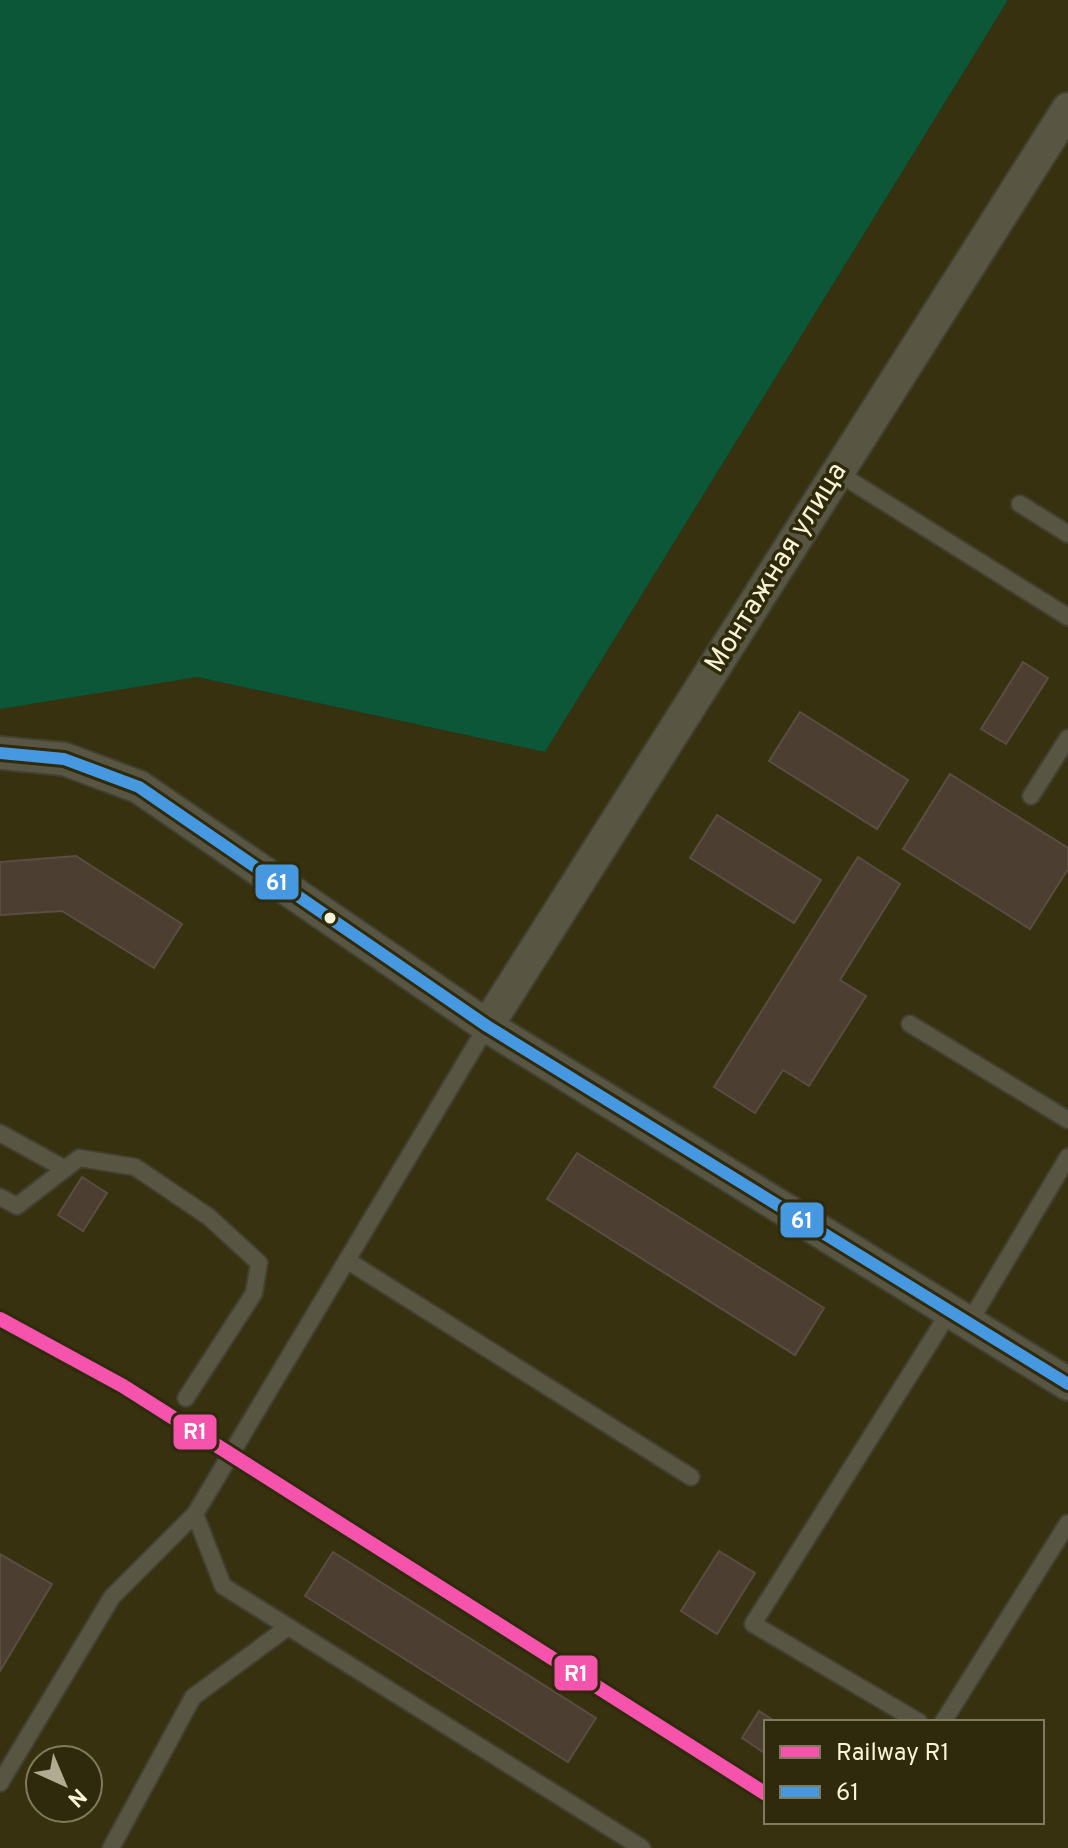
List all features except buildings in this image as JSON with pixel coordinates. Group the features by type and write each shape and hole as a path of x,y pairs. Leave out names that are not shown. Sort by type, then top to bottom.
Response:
{"street":[{"name":"Монтажная улица","path":"487,1026 1068,109"},
{"path":"0,753 64,759 139,787 487,1026 1068,1384"}],"lane":[{"path":"838,473 1068,617"},
{"path":"1020,504 1068,534"},
{"path":"1031,796 1068,738"},
{"path":"910,1024 1068,1120"},
{"path":"0,1783 112,1597 195,1514 487,1026"},
{"path":"0,1133 65,1169"},
{"path":"916,1720 753,1624 1068,1157"},
{"path":"0,1197 17,1206 79,1158 135,1167 209,1217 259,1263 254,1293 186,1398"},
{"path":"348,1261 691,1477"},
{"path":"195,1514 223,1586 642,1848"},
{"path":"944,1720 1068,1523"},
{"path":"111,1848 193,1697 288,1627"}],"shaded area":[{"path":"1008,0 1068,0 1068,1848 0,1848 0,706 197,677 545,752"}],"green space":[{"path":"0,0 1008,0 545,752 197,677 0,709"}],"rail line":[{"name":"R1","path":"0,1319 123,1386 764,1793"}],"transit line":[{"name":"61","path":"0,753 64,759 139,787 487,1026 1068,1384"}]}
